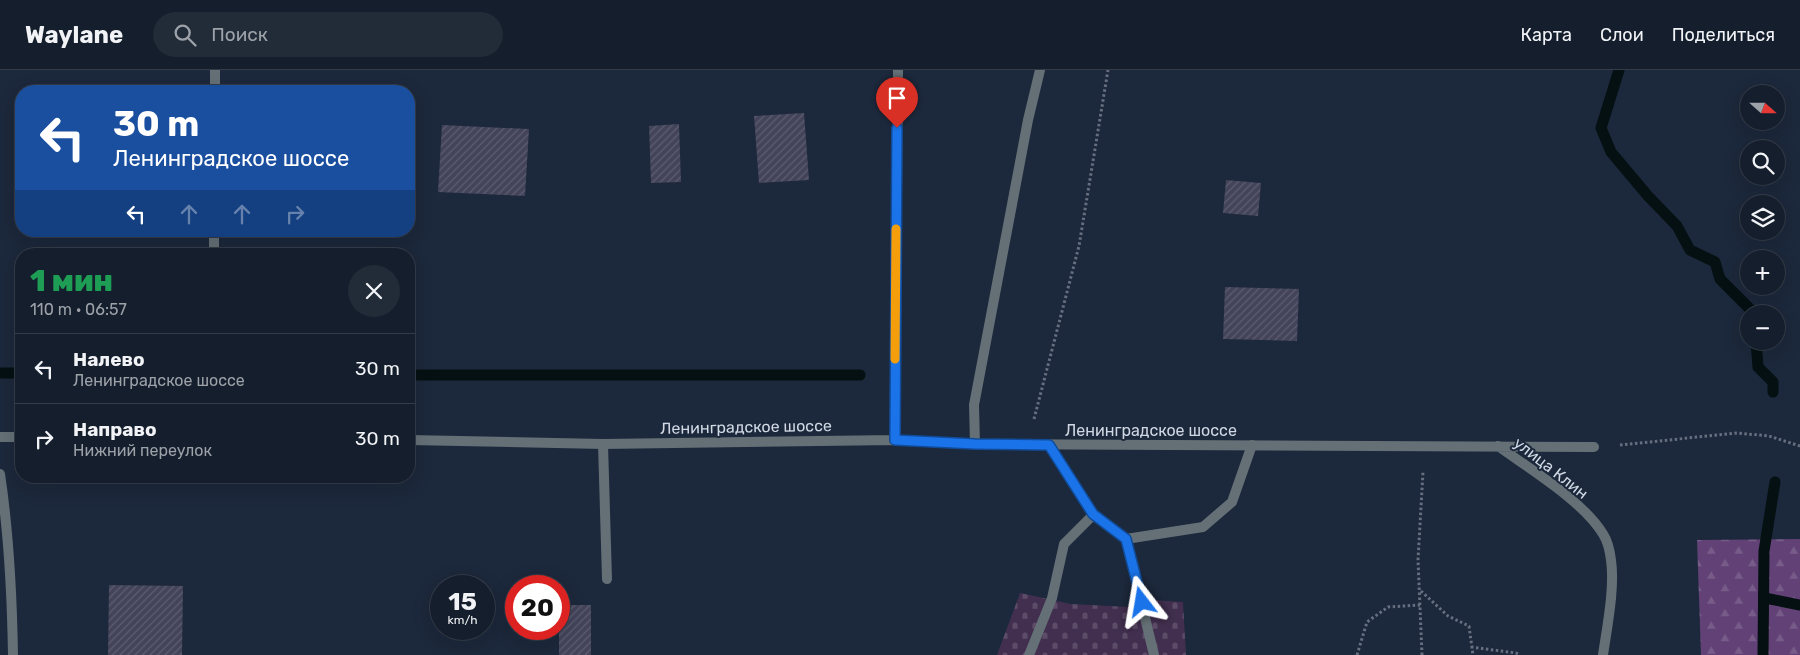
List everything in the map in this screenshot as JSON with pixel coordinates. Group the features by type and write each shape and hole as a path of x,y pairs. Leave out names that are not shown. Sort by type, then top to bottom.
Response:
{"street":[{"path":"215,70 215,85"},
{"path":"895,440 898,70"},
{"path":"975,444 974,405 1028,120 1040,70"},
{"path":"0,437 15,437"},
{"name":"Ленинградское шоссе","path":"415,440 603,444 895,440 1049,445 1594,447"},
{"path":"603,444 607,579"},
{"path":"1049,445 1093,514 1126,539 1154,655"},
{"path":"1126,539 1203,527 1232,502 1252,445"},
{"name":"улица Клин","path":"1498,446 1558,489 1587,515 1604,535 1611,560 1611,586 1603,655"},
{"path":"0,474 7,522 13,655"},
{"path":"1029,655 1052,598 1064,544 1093,514"}],"path":[{"path":"1028,444 1079,246 1108,70"},
{"path":"1594,447 1737,433 1769,436 1800,446"},
{"path":"1422,655 1418,560 1424,446"},
{"path":"1420,591 1448,616 1469,626 1472,655"},
{"path":"1357,655 1367,622 1388,607 1420,606"},
{"path":"1471,647 1520,655"}],"green space":[{"path":"1800,539 1800,655 1701,655 1697,540"},
{"path":"1020,593 1071,604 1129,607 1129,601 1183,602 1186,655 997,655"}],"building":[{"path":"804,113 809,180 759,183 754,116"},
{"path":"679,124 681,182 651,183 649,126"},
{"path":"442,125 529,129 525,196 438,192"},
{"path":"1226,180 1261,183 1258,216 1223,213"},
{"path":"1225,287 1299,289 1297,341 1223,339"},
{"path":"109,585 183,586 182,655 108,655"},
{"path":"570,605 591,605 591,655 559,655 559,640 570,640"}],"waterway":[{"path":"1619,70 1601,128 1611,152 1648,196 1677,226 1690,250 1715,262 1720,279 1746,305"},
{"path":"1757,350 1758,367 1773,382 1773,392"},
{"path":"0,373 15,373"},
{"path":"415,375 860,375"},
{"path":"1763,655 1764,551 1775,482"},
{"path":"1765,598 1800,605"}],"slow traffic":[{"path":"895,359 896,229"}],"route":[{"path":"897,128 895,440 1049,445 1093,514 1126,539 1142,602"}]}
